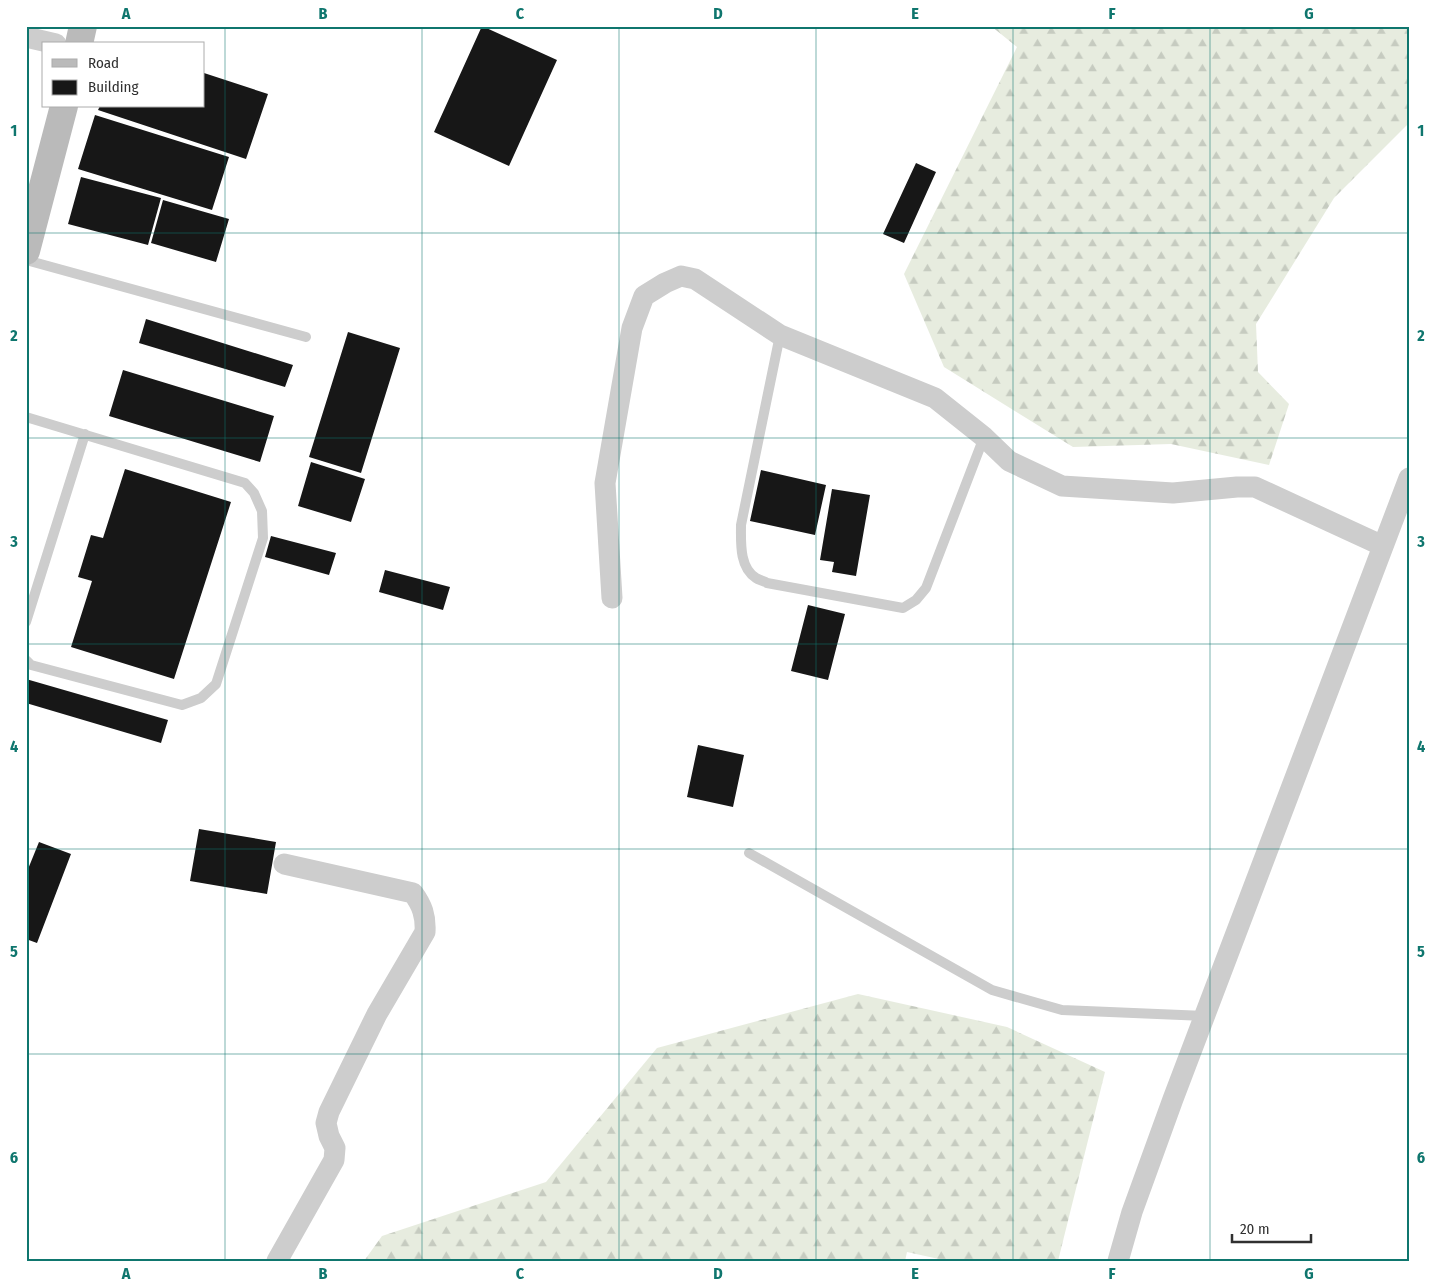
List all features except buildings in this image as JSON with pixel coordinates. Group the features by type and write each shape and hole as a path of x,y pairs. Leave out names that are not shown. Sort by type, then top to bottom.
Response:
{"main road":[{"path":"80,42 83,26"},
{"path":"26,251 63,108"}],"street":[{"path":"26,37 47,42"},
{"path":"612,598 605,483 632,328 644,296 665,283 682,276 695,279 780,335 935,398 984,437 1009,461 1062,486 1173,493 1255,487 1383,546"},
{"path":"1118,1261 1132,1212 1173,1099 1409,478"},
{"path":"277,1261 334,1160 335,1148 329,1136 326,1123 329,1112 377,1014 425,932 426,921 421,904 413,893 284,864"}],"lane":[{"path":"26,260 306,337"},
{"path":"780,335 741,525 741,552 746,567 755,578 767,583 903,608 916,600 926,588 984,437"},
{"path":"26,417 245,483 254,493 262,511 263,538 216,684 201,698 182,705 32,664 26,660"},
{"path":"26,622 85,434"},
{"path":"749,852 992,990 1062,1010 1205,1016"}],"green space":[{"path":"991,26 1409,26 1409,123 1334,198 1256,324 1258,372 1289,404 1269,465 1171,444 1073,447 944,367 904,274 1017,47"},
{"path":"858,994 1007,1027 1105,1072 1058,1261 948,1261 907,1252 905,1261 364,1261 382,1236 546,1182 657,1048"}]}
